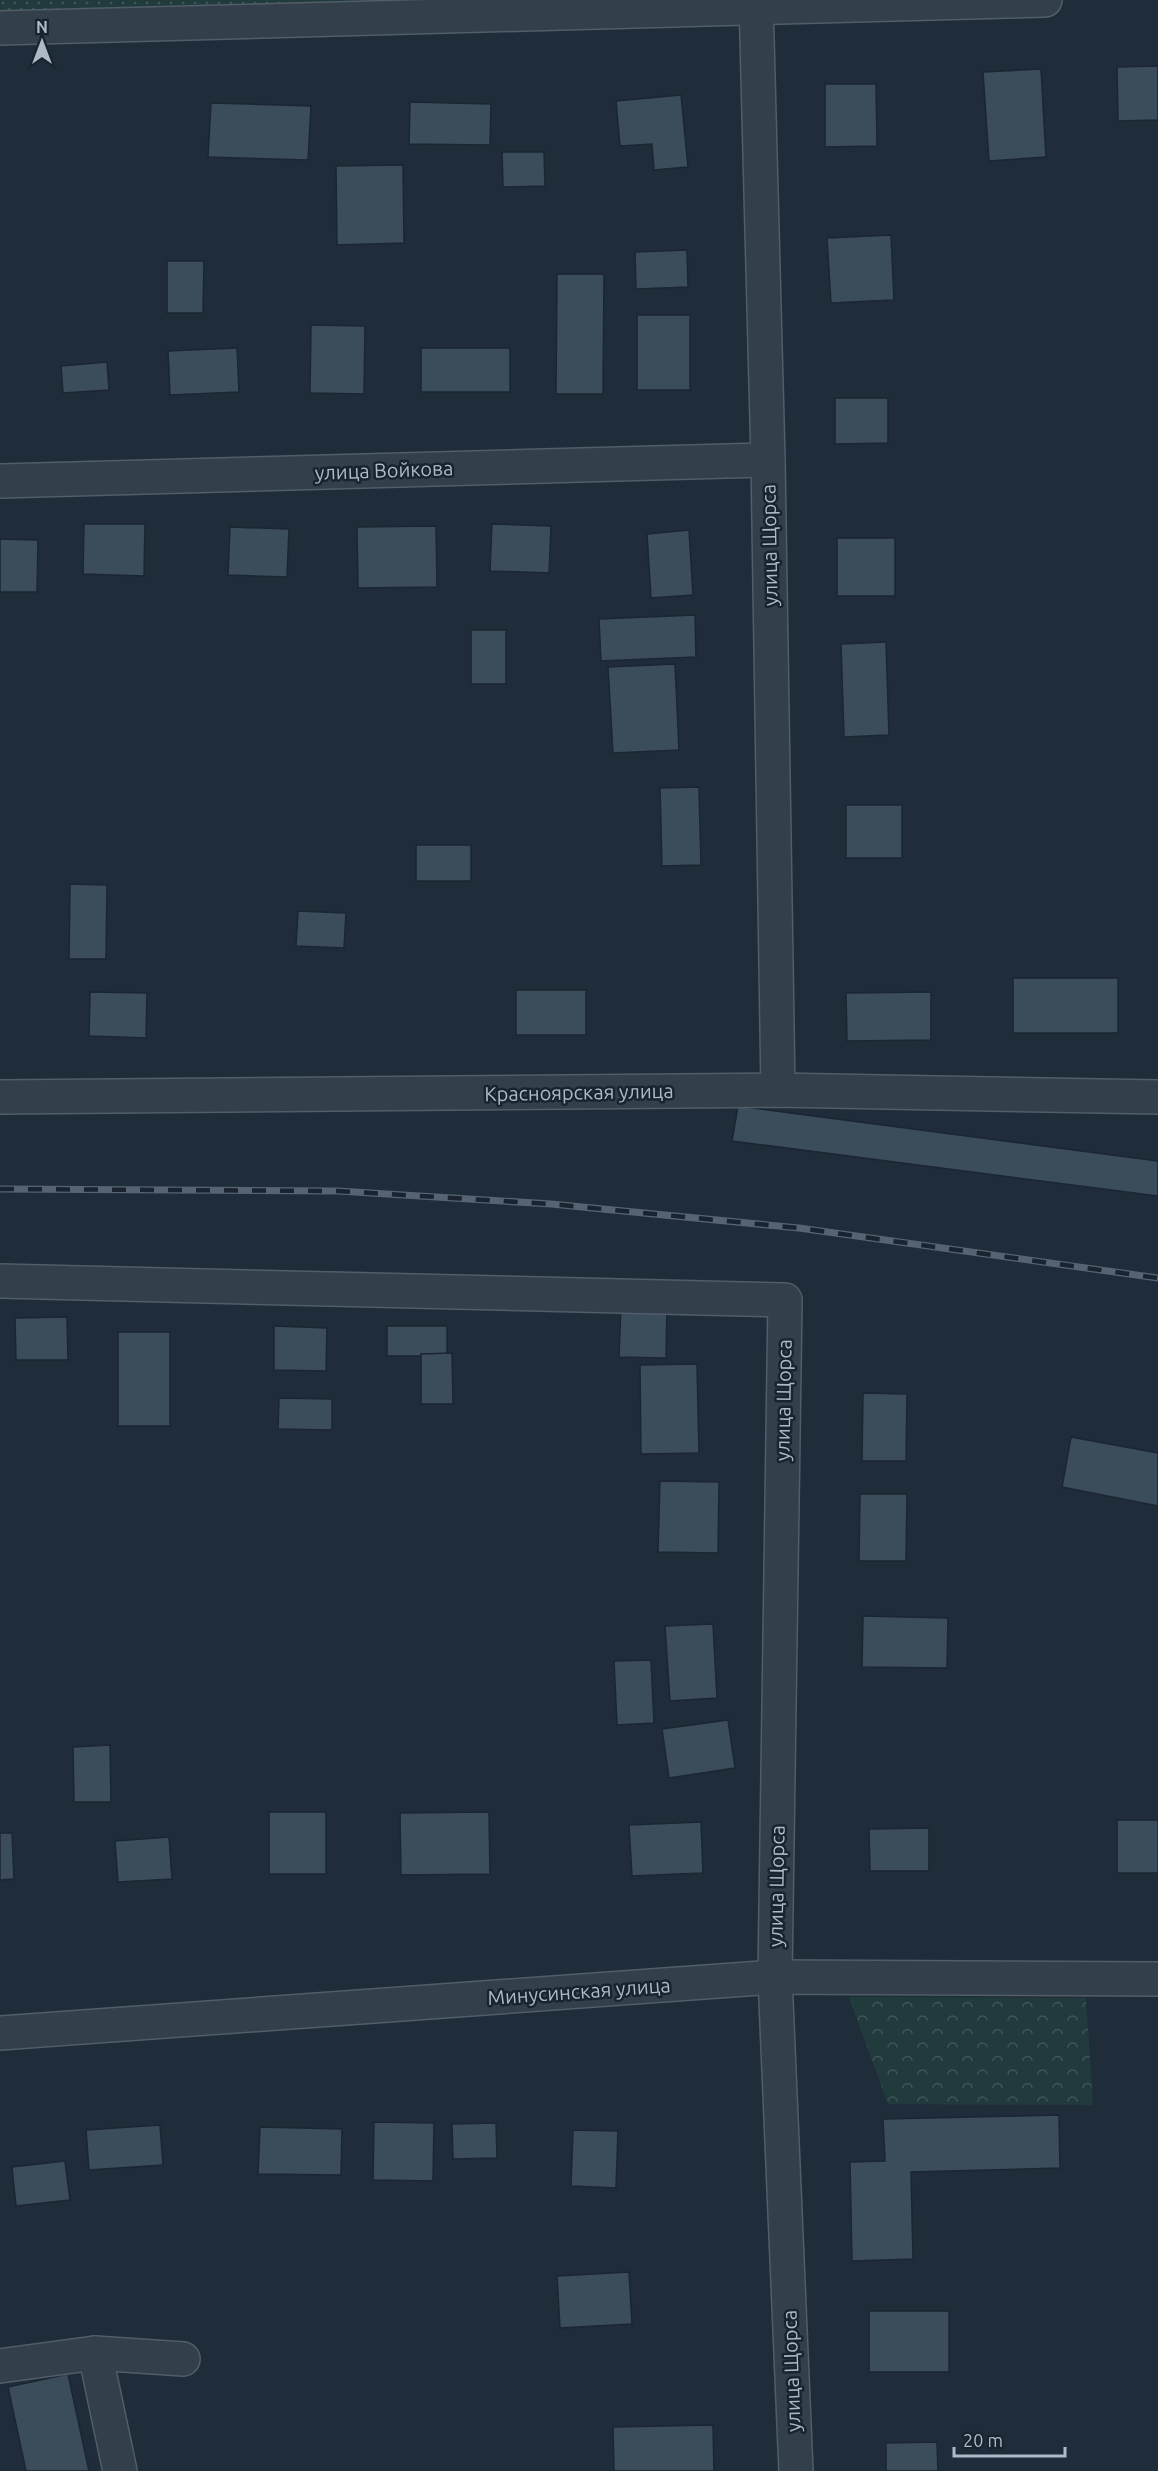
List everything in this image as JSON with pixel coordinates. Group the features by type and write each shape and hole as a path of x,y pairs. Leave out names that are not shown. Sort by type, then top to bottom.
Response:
{"street":[{"path":"0,28 756,4 1045,0"},
{"name":"улица Щорса","path":"756,4 768,460 778,1090"},
{"name":"улица Войкова","path":"0,481 768,460"},
{"name":"Красноярская улица","path":"0,1097 778,1090 1158,1097"},
{"name":"улица Щорса","path":"0,1281 785,1300 775,1977 796,2471"},
{"name":"Минусинская улица","path":"0,2033 775,1977 1158,1979"},
{"path":"95,2353 120,2471"},
{"path":"0,2366 95,2353 183,2359"}],"green space":[{"path":"0,0 667,0 0,30"},
{"path":"849,1997 1086,1998 1093,2105 888,2104"}],"building":[{"path":"1158,66 1158,120 1118,121 1117,67"},
{"path":"1041,69 1046,157 989,161 983,72"},
{"path":"825,84 876,84 877,146 825,147"},
{"path":"681,95 688,167 654,170 652,144 620,146 616,101"},
{"path":"410,102 491,104 490,145 409,144"},
{"path":"211,103 311,106 308,160 208,157"},
{"path":"502,152 544,152 545,186 503,187"},
{"path":"403,165 404,243 337,245 336,166"},
{"path":"891,235 894,300 831,303 827,238"},
{"path":"687,250 688,287 636,289 635,252"},
{"path":"167,261 204,261 203,313 167,313"},
{"path":"557,274 604,274 603,394 556,394"},
{"path":"637,315 690,315 690,390 637,390"},
{"path":"311,325 365,326 364,394 310,393"},
{"path":"237,348 239,392 170,395 168,351"},
{"path":"421,348 510,348 510,392 421,392"},
{"path":"107,362 109,390 63,393 61,366"},
{"path":"835,398 888,398 888,443 835,444"},
{"path":"84,524 145,524 144,576 83,574"},
{"path":"492,524 551,526 549,573 490,571"},
{"path":"436,526 437,587 358,588 357,527"},
{"path":"230,527 289,529 287,577 228,575"},
{"path":"689,530 693,595 651,598 647,534"},
{"path":"837,538 895,538 895,596 837,596"},
{"path":"0,539 38,540 37,592 0,592"},
{"path":"695,615 696,657 601,661 599,619"},
{"path":"471,630 506,630 506,684 471,684"},
{"path":"886,642 889,735 844,737 841,644"},
{"path":"675,664 679,750 613,753 608,667"},
{"path":"699,787 701,865 662,866 660,788"},
{"path":"846,805 902,805 902,858 846,858"},
{"path":"416,845 471,845 471,881 416,881"},
{"path":"70,884 107,885 106,959 69,959"},
{"path":"298,911 346,913 344,948 296,946"},
{"path":"1013,978 1118,978 1118,1033 1013,1033"},
{"path":"516,990 586,990 586,1035 516,1035"},
{"path":"90,992 147,993 146,1038 89,1036"},
{"path":"931,992 931,1040 847,1041 846,993"},
{"path":"738,1106 1158,1161 1158,1196 732,1141"},
{"path":"621,1305 667,1306 666,1358 619,1357"},
{"path":"67,1317 68,1360 16,1360 15,1318"},
{"path":"274,1326 327,1328 326,1371 274,1370"},
{"path":"387,1326 447,1326 447,1356 387,1356"},
{"path":"118,1332 170,1332 170,1426 118,1426"},
{"path":"452,1353 453,1404 421,1404 421,1354"},
{"path":"697,1364 699,1453 641,1454 640,1365"},
{"path":"863,1393 907,1394 906,1461 862,1461"},
{"path":"279,1398 332,1399 332,1430 278,1429"},
{"path":"1071,1437 1158,1453 1158,1506 1062,1487"},
{"path":"660,1481 719,1482 718,1553 658,1552"},
{"path":"860,1494 907,1494 906,1561 859,1561"},
{"path":"863,1616 948,1618 947,1668 862,1667"},
{"path":"713,1624 717,1698 670,1701 665,1626"},
{"path":"651,1660 654,1723 617,1725 614,1661"},
{"path":"728,1720 735,1768 669,1778 662,1729"},
{"path":"110,1745 111,1802 74,1802 73,1747"},
{"path":"269,1812 326,1812 326,1874 269,1874"},
{"path":"489,1812 490,1874 401,1875 400,1813"},
{"path":"1117,1820 1158,1820 1158,1873 1117,1873"},
{"path":"701,1822 703,1873 632,1876 629,1825"},
{"path":"929,1828 929,1871 870,1871 869,1829"},
{"path":"0,1833 12,1833 14,1879 0,1880"},
{"path":"169,1837 172,1879 118,1882 115,1841"},
{"path":"1059,2115 1060,2168 911,2172 913,2259 852,2261 850,2162 885,2161 883,2119"},
{"path":"374,2122 434,2123 433,2181 373,2180"},
{"path":"496,2123 497,2158 453,2159 452,2124"},
{"path":"160,2125 163,2165 89,2170 86,2130"},
{"path":"260,2127 342,2129 341,2175 258,2174"},
{"path":"573,2130 618,2131 616,2188 571,2186"},
{"path":"65,2161 70,2200 16,2206 12,2167"},
{"path":"629,2272 632,2324 560,2328 557,2276"},
{"path":"869,2311 949,2311 949,2372 869,2372"},
{"path":"68,2374 89,2471 26,2471 8,2387"},
{"path":"713,2425 714,2471 614,2471 613,2427"},
{"path":"937,2442 938,2471 886,2471 886,2443"}],"railway":[{"path":"0,1189 338,1191 551,1204 799,1228 1158,1278"}]}
